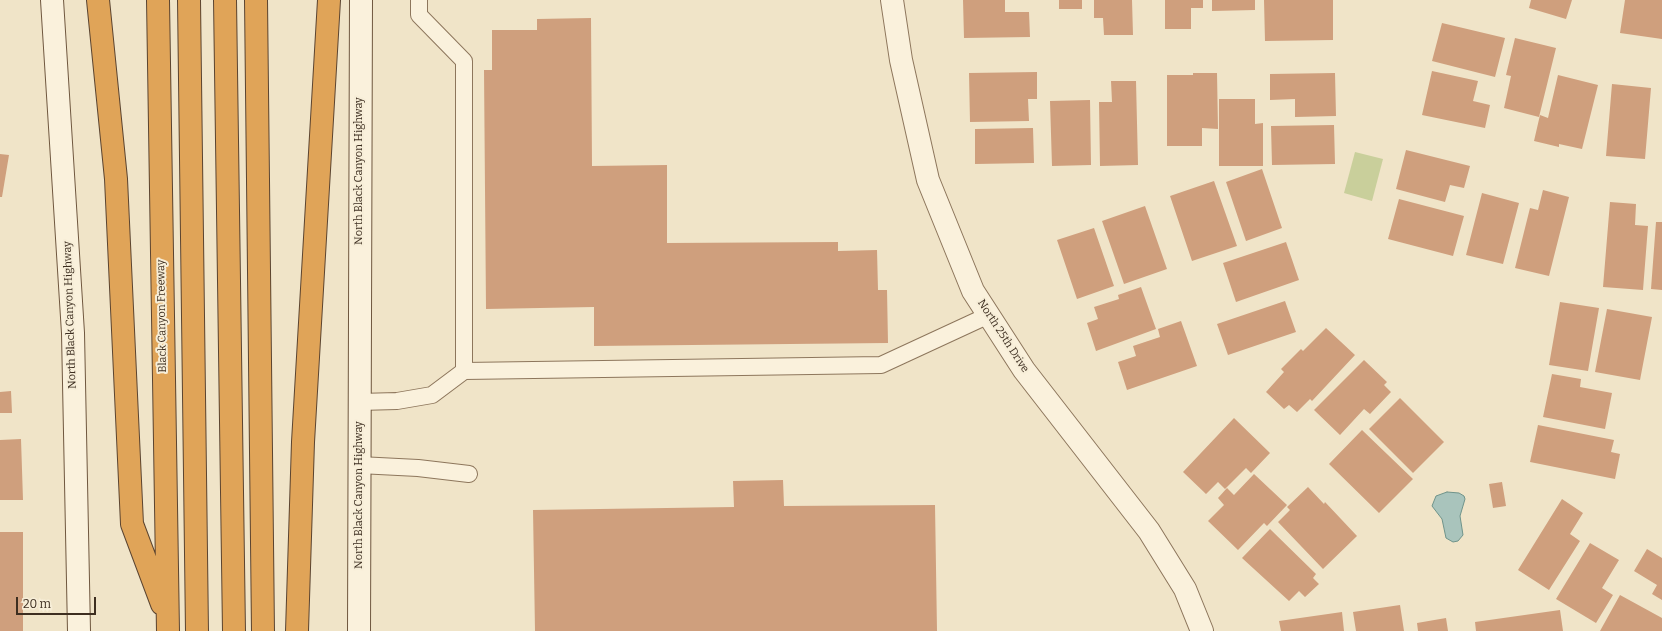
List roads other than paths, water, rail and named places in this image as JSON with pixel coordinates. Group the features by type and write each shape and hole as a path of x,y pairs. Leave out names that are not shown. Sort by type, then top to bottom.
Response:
{"highway":[{"path":"98,0 116,179 132,524 168,625"},
{"name":"Black Canyon Freeway","path":"158,0 168,625"},
{"path":"189,0 197,631"},
{"path":"225,0 234,631"},
{"path":"256,0 263,631"},
{"path":"297,631 302,442 329,0"}],"main road":[{"name":"North Black Canyon Highway","path":"52,0 73,333 79,631"},
{"name":"North Black Canyon Highway","path":"359,631 361,0"},
{"name":"North 25th Drive","path":"892,0 901,60 928,180 973,291 1024,370 1149,531 1186,589 1202,631"}],"lane":[{"path":"419,0 419,15 464,61 464,371"},
{"path":"359,402 397,401 432,395 464,371 881,365 989,315"},
{"path":"359,465 418,468 469,474"}],"water":[{"path":"1447,492 1459,493 1464,496 1465,499 1460,516 1463,535 1458,541 1453,542 1446,538 1442,519 1432,506 1436,496"}]}
